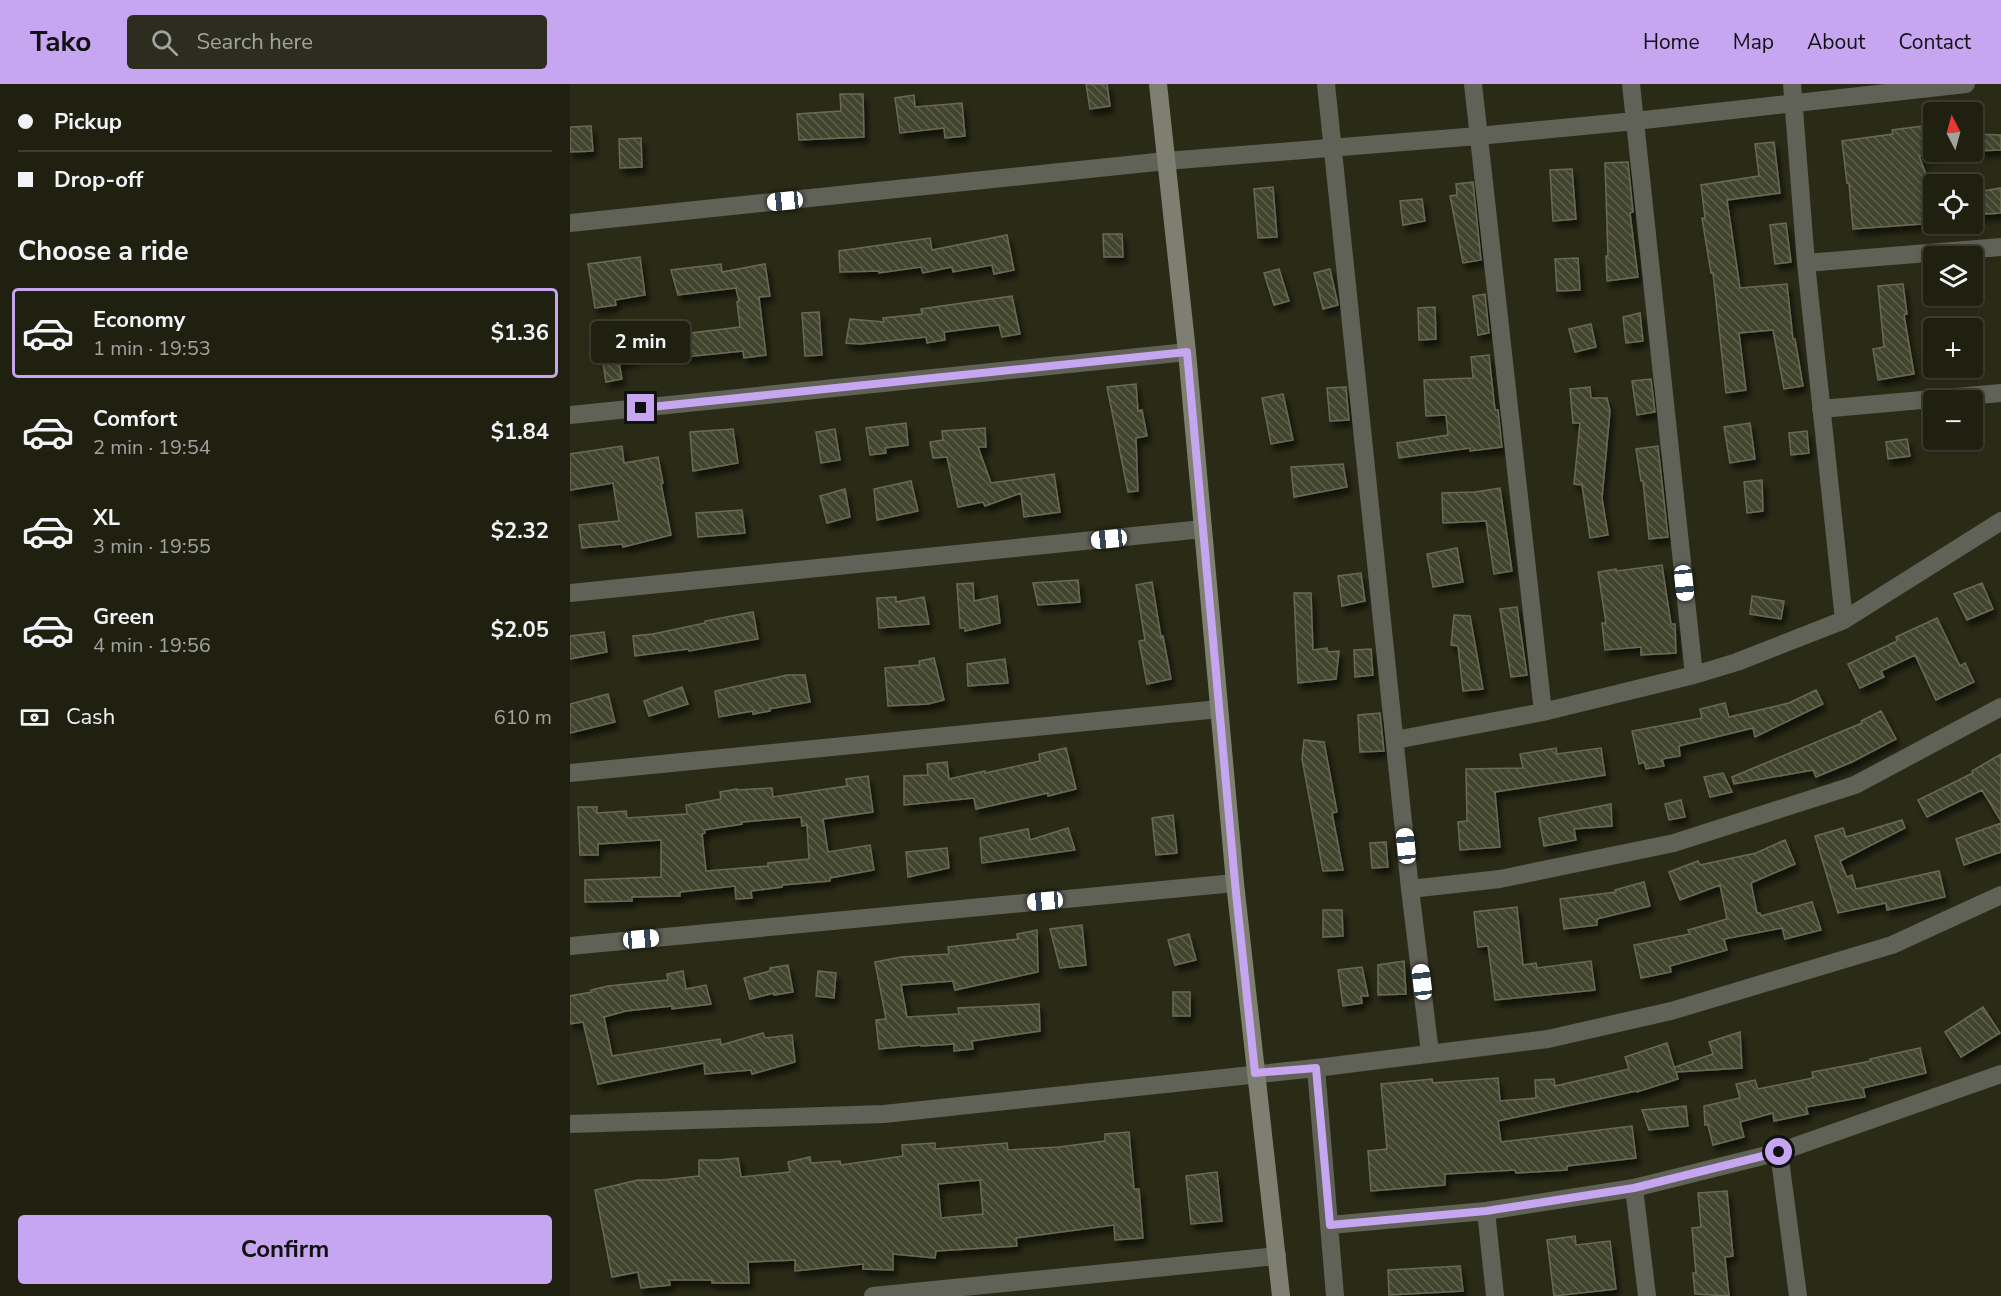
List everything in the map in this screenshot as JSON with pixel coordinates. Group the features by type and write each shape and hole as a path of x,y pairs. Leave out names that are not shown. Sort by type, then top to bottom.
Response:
{"street":[{"path":"1158,84 1187,352 1235,883 1281,1296"},
{"path":"1326,84 1410,889 1430,1053"},
{"path":"1473,84 1543,712"},
{"path":"1631,84 1694,675"},
{"path":"1791,84 1806,263 1844,620"},
{"path":"570,223 1166,161 1635,121 1966,84"},
{"path":"1806,263 2001,247"},
{"path":"570,415 1187,352"},
{"path":"1821,409 2001,393"},
{"path":"1395,740 1543,712 1694,675 1737,662 1844,620 2001,521"},
{"path":"570,593 1203,529"},
{"path":"1410,889 1500,879 1674,843 1855,785 2001,707"},
{"path":"570,773 1220,709"},
{"path":"570,946 1235,883"},
{"path":"570,1124 884,1114 1316,1068 1548,1039 1671,1011 1892,945 2001,895"},
{"path":"1316,1068 1335,1296"},
{"path":"1330,1225 1486,1211 1634,1188 1779,1152 2001,1074"},
{"path":"1779,1152 1798,1296"},
{"path":"1634,1188 1647,1296"},
{"path":"1486,1211 1495,1296"},
{"path":"873,1296 1277,1256"}],"building":[{"path":"1086,84 1107,84 1110,106 1090,109"},
{"path":"840,94 863,94 864,137 799,140 797,114 841,111"},
{"path":"914,95 915,107 962,103 965,136 945,138 944,128 900,133 895,98"},
{"path":"591,126 593,151 570,152 570,127"},
{"path":"1923,126 1923,156 1919,156 1926,174 1923,174 1923,224 1853,229 1842,141 1893,134 1892,130"},
{"path":"1983,134 2001,135 2001,150 1983,151"},
{"path":"641,138 642,167 620,168 619,139"},
{"path":"1774,142 1780,193 1727,200 1740,288 1787,284 1793,339 1795,339 1803,386 1784,389 1773,330 1739,333 1746,390 1726,393 1713,273 1711,273 1702,218 1705,218 1701,185 1759,176 1755,144"},
{"path":"1628,162 1633,212 1630,213 1638,277 1607,281 1605,163"},
{"path":"1572,169 1576,219 1553,221 1550,170"},
{"path":"1473,182 1481,260 1463,263 1450,196 1457,195 1456,184"},
{"path":"1273,187 1277,237 1258,238 1254,189"},
{"path":"2001,188 2001,213 1983,214 1983,191"},
{"path":"1422,199 1425,221 1403,225 1400,201"},
{"path":"1786,223 1791,262 1775,264 1770,225"},
{"path":"1103,234 1122,234 1123,257 1104,257"},
{"path":"1007,235 1014,270 994,274 992,265 953,272 952,267 923,273 921,267 879,273 879,271 840,272 839,251 930,238 932,250"},
{"path":"640,257 645,295 615,300 616,305 595,308 588,264"},
{"path":"1578,258 1580,290 1557,291 1555,259"},
{"path":"721,264 722,272 765,264 770,296 759,297 766,355 744,358 743,351 685,357 683,334 740,327 737,302 739,301 736,288 678,295 671,270"},
{"path":"1279,269 1289,301 1274,305 1264,273"},
{"path":"1330,269 1338,305 1323,309 1314,273"},
{"path":"1903,284 1907,314 1904,315 1914,374 1878,380 1873,349 1884,347 1878,286"},
{"path":"1485,294 1489,333 1478,335 1473,296"},
{"path":"1012,296 1020,334 1002,337 999,325 944,332 945,340 927,343 926,337 860,344 846,343 850,319 884,322 883,318 922,314 921,309"},
{"path":"1435,307 1436,339 1419,340 1418,308"},
{"path":"819,312 822,355 805,356 802,313"},
{"path":"1640,313 1643,341 1626,343 1623,317"},
{"path":"1591,324 1596,347 1575,352 1569,329"},
{"path":"645,338 650,353 619,363 622,379 606,382 600,343"},
{"path":"1489,355 1502,447 1470,451 1470,448 1399,458 1397,443 1448,435 1446,415 1426,416 1424,380 1473,378 1471,357"},
{"path":"1651,379 1655,412 1637,415 1632,381"},
{"path":"1136,384 1138,411 1142,410 1147,436 1136,438 1138,491 1128,492 1107,387"},
{"path":"1346,387 1349,420 1330,421 1327,388"},
{"path":"1590,387 1591,398 1607,398 1610,411 1602,498 1608,535 1590,538 1582,485 1574,484 1580,423 1573,423 1570,389"},
{"path":"1283,394 1293,440 1271,444 1262,398"},
{"path":"906,423 908,445 885,448 886,453 870,455 866,428"},
{"path":"1750,423 1755,459 1730,463 1724,427"},
{"path":"985,428 986,447 978,447 991,483 1054,474 1060,512 1024,517 1021,493 985,506 983,502 958,507 947,457 933,458 930,442 943,440 942,431"},
{"path":"733,429 738,463 693,471 690,432"},
{"path":"835,429 840,460 821,463 816,432"},
{"path":"1807,431 1809,453 1791,455 1789,433"},
{"path":"1907,439 1910,456 1888,459 1886,442"},
{"path":"622,446 624,463 658,457 671,535 623,547 622,544 582,548 579,525 619,521 613,483 570,490 570,454"},
{"path":"1658,446 1668,537 1649,539 1643,481 1641,481 1636,449"},
{"path":"1343,464 1347,487 1294,497 1291,467"},
{"path":"1762,480 1763,511 1747,513 1744,482"},
{"path":"911,481 918,511 877,520 874,489"},
{"path":"1500,488 1512,571 1494,574 1486,521 1443,523 1442,493 1475,492"},
{"path":"845,489 850,517 827,523 820,496"},
{"path":"742,510 745,533 698,537 696,513"},
{"path":"1457,548 1463,582 1433,587 1427,554"},
{"path":"1662,565 1671,624 1675,624 1676,653 1641,655 1641,647 1605,650 1602,623 1606,623 1598,572"},
{"path":"1361,573 1365,601 1342,606 1338,576"},
{"path":"1078,580 1080,602 1038,605 1033,583"},
{"path":"1152,582 1171,679 1147,684 1139,641 1145,640 1136,585"},
{"path":"973,583 974,601 997,596 1000,623 965,631 965,628 960,628 957,584"},
{"path":"1982,583 1993,609 1967,620 1954,594"},
{"path":"1294,593 1311,593 1313,650 1327,648 1328,652 1339,651 1336,679 1298,683"},
{"path":"1752,596 1784,601 1781,619 1750,614"},
{"path":"896,597 896,602 924,597 929,624 879,628 877,598"},
{"path":"1517,607 1527,675 1511,677 1500,609"},
{"path":"753,612 758,639 689,651 688,649 635,656 633,636 653,634"},
{"path":"1454,615 1470,616 1483,689 1463,691 1458,646 1451,645"},
{"path":"1937,618 1960,666 1965,663 1974,682 1936,700 1915,655 1881,671 1884,677 1860,688 1848,664 1897,641 1896,637"},
{"path":"604,632 607,652 570,659 570,636"},
{"path":"1371,649 1373,675 1355,677 1354,650"},
{"path":"934,658 944,700 928,704 888,706 885,668 920,665 919,661"},
{"path":"1005,659 1008,683 968,686 967,664"},
{"path":"787,675 805,675 810,702 753,714 753,711 719,717 715,691"},
{"path":"682,687 688,704 649,716 644,701"},
{"path":"1816,690 1823,704 1755,737 1753,728 1679,746 1680,756 1662,759 1664,766 1646,769 1644,762 1639,764 1632,731 1702,718 1700,709 1725,703 1729,717 1789,703"},
{"path":"608,694 615,722 570,733 570,704"},
{"path":"1881,711 1896,739 1852,762 1816,777 1813,770 1734,784 1732,777 1862,723 1861,721"},
{"path":"1380,713 1384,751 1360,752 1358,715"},
{"path":"1304,740 1324,742 1337,812 1332,813 1343,870 1323,871 1302,759"},
{"path":"1066,748 1076,789 976,809 974,798 904,805 904,776 928,775 927,764 947,762 949,779 1040,761 1039,754"},
{"path":"1556,748 1557,754 1601,748 1605,775 1495,792 1500,847 1460,850 1458,822 1467,821 1466,769 1523,768 1520,754"},
{"path":"2001,754 2001,821 1982,790 1927,817 1918,800 1973,773 1972,771"},
{"path":"1723,773 1732,792 1710,797 1704,777"},
{"path":"868,776 873,812 823,819 828,852 870,845 874,870 830,878 830,881 782,885 782,887 751,891 752,898 736,899 735,886 680,892 680,896 632,897 632,901 585,902 585,880 661,877 661,840 598,844 598,855 580,855 578,807 597,807 597,813 626,811 627,818 687,814 686,805 721,799 720,792 772,788 773,797 847,786 846,779","holes":["801,817 802,826 807,825 809,859 768,863 768,866 706,871 702,834 705,833 704,830 742,824 742,822"]},
{"path":"1681,800 1685,817 1669,820 1665,804"},
{"path":"1611,804 1612,826 1574,829 1576,840 1544,846 1539,818"},
{"path":"1173,815 1177,853 1156,855 1152,818"},
{"path":"1902,820 1905,828 1840,861 1847,877 1852,875 1856,889 1939,871 1945,897 1887,910 1886,903 1838,913 1815,836 1843,828 1846,837"},
{"path":"2001,823 2001,852 1964,865 1956,839"},
{"path":"1068,828 1075,850 982,863 980,838 1028,829 1030,840"},
{"path":"1785,840 1795,864 1751,883 1757,913 1761,916 1812,902 1821,930 1785,939 1782,928 1724,939 1727,950 1670,966 1671,972 1641,978 1634,945 1690,934 1688,930 1727,919 1720,885 1680,900 1669,872 1698,861 1700,865 1756,853"},
{"path":"1386,842 1388,867 1372,868 1370,843"},
{"path":"947,848 949,868 908,877 906,852"},
{"path":"1644,882 1650,906 1597,919 1597,925 1564,929 1560,899 1616,892 1615,890"},
{"path":"1517,907 1523,965 1536,963 1537,968 1591,961 1595,990 1495,1000 1488,946 1478,947 1474,912"},
{"path":"1323,910 1342,910 1343,936 1323,937"},
{"path":"1082,925 1086,965 1060,968 1050,929"},
{"path":"1037,930 1038,972 955,990 953,981 901,985 907,1017 959,1014 958,1008 1039,1004 1040,1031 972,1041 973,1049 954,1051 954,1044 879,1049 876,1020 886,1019 875,962 901,957 949,954 948,947 1018,939 1017,934"},
{"path":"1189,934 1196,960 1175,965 1168,940"},
{"path":"1404,961 1406,994 1378,995 1378,965"},
{"path":"788,965 793,992 774,995 774,993 750,999 744,978 770,971 770,968"},
{"path":"1362,967 1368,996 1361,996 1362,1003 1343,1006 1338,970"},
{"path":"683,971 686,989 706,985 711,1004 626,1011 604,1017 612,1056 720,1039 721,1045 763,1033 765,1038 792,1035 795,1062 752,1074 751,1070 705,1074 704,1063 598,1084 583,1022 570,1024 570,996 608,986 668,980 667,974"},
{"path":"818,971 836,973 834,998 816,996"},
{"path":"1173,992 1190,992 1190,1016 1173,1016"},
{"path":"1983,1007 2000,1033 1961,1057 1945,1032"},
{"path":"1740,1032 1742,1068 1676,1072 1678,1079 1637,1092 1498,1121 1501,1142 1632,1126 1636,1158 1567,1166 1567,1170 1445,1174 1445,1185 1371,1191 1368,1151 1387,1149 1381,1084 1432,1079 1433,1083 1498,1078 1500,1101 1536,1098 1535,1080 1554,1079 1555,1086 1629,1069 1625,1057 1667,1043 1675,1070 1675,1067 1713,1054 1709,1042"},
{"path":"1920,1048 1926,1073 1863,1088 1865,1097 1806,1107 1808,1114 1774,1121 1773,1113 1740,1122 1744,1137 1713,1145 1708,1125 1705,1125 1704,1106 1740,1098 1736,1084 1755,1080 1758,1089 1813,1078 1812,1072 1871,1061 1870,1059"},
{"path":"1686,1106 1688,1126 1649,1130 1642,1110"},
{"path":"1129,1132 1134,1189 1139,1189 1143,1238 1115,1240 1114,1225 1016,1238 1017,1246 936,1251 935,1258 893,1254 893,1270 863,1269 863,1264 795,1271 795,1260 748,1262 749,1283 669,1280 670,1285 641,1288 638,1272 612,1277 595,1190 638,1180 699,1176 699,1160 738,1158 741,1177 790,1172 788,1162 810,1157 811,1163 840,1161 841,1165 903,1156 902,1145 935,1143 935,1149 1007,1143 1008,1150 1105,1141 1105,1134","holes":["980,1180 983,1214 941,1218 938,1184"]},
{"path":"1217,1172 1222,1221 1191,1224 1186,1176"},
{"path":"1727,1191 1733,1256 1725,1257 1729,1296 1695,1294 1693,1273 1696,1273 1692,1228 1701,1227 1698,1193"},
{"path":"1575,1236 1576,1245 1610,1241 1616,1289 1554,1296 1547,1240"},
{"path":"1460,1266 1463,1291 1389,1295 1388,1270"}],"route":[{"path":"641,408 1187,352 1235,883 1255,1073 1316,1068 1330,1225 1486,1211 1634,1188 1779,1152"}]}
